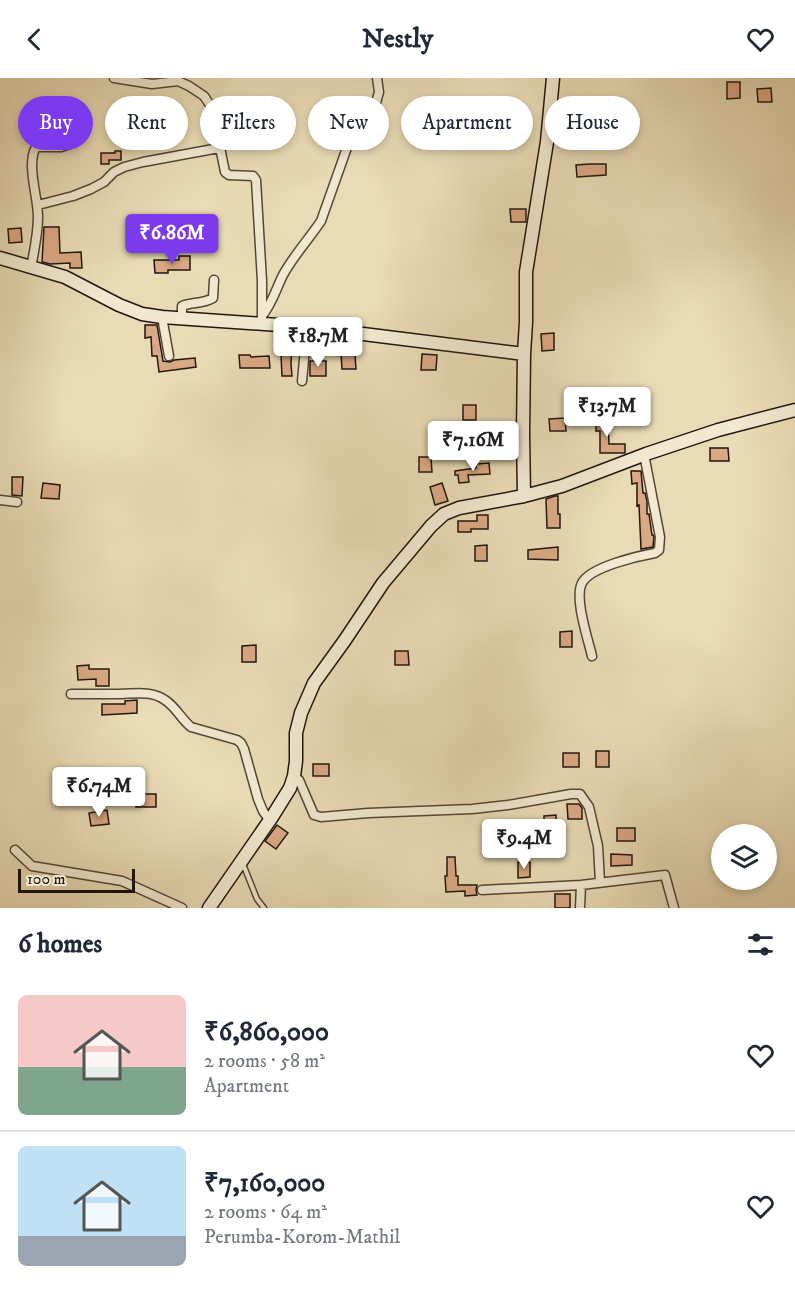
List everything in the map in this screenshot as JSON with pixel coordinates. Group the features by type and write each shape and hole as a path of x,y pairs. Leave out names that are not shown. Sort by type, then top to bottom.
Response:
{"street":[{"path":"114,78 152,84 178,81 204,96"},
{"path":"261,320 291,262 321,221 350,142 376,103 379,92 377,78"},
{"path":"524,496 526,272 547,142 553,78"},
{"path":"31,268 38,232 38,205 33,174 34,150"},
{"path":"38,205 91,189 124,167 211,150"},
{"path":"220,150 225,172 229,175 253,176 256,180 262,281 261,320"},
{"path":"0,258 64,277 142,314 182,319 261,320 524,354"},
{"path":"182,319 182,306 213,298 214,279"},
{"path":"162,317 169,356"},
{"path":"302,381 307,327"},
{"path":"209,908 270,821 290,788 294,776 296,734 301,713 314,683 383,584 431,526 444,514 459,508 524,496 562,486 644,454 718,430 795,410"},
{"path":"592,656 581,610 582,584 588,576 621,561 659,550 660,537 644,454"},
{"path":"0,500 17,502"},
{"path":"70,694 153,694 172,705 190,727 237,740 244,749 258,799 270,821"},
{"path":"294,776 299,780 314,814 321,816 472,809 580,794 589,807 598,846 600,882"},
{"path":"15,850 32,866 122,882 182,908"},
{"path":"482,890 581,885 665,875 674,908"},
{"path":"580,908 581,885"}],"lane":[{"path":"242,861 257,899 264,908"}],"building":[{"path":"727,82 740,82 740,98 727,99"},
{"path":"771,88 772,102 758,102 757,89"},
{"path":"115,151 121,151 121,160 109,160 109,164 101,164 101,153 115,153"},
{"path":"606,164 606,175 577,177 576,165"},
{"path":"510,209 526,209 526,222 511,222"},
{"path":"44,227 59,227 60,253 81,252 82,268 70,268 70,263 42,262"},
{"path":"21,228 22,242 9,243 8,229"},
{"path":"179,256 190,256 190,270 168,270 168,273 155,273 154,260 179,260"},
{"path":"145,325 157,325 163,361 195,358 196,367 159,372 157,356 152,356 151,337 145,338"},
{"path":"554,333 554,350 542,351 541,334"},
{"path":"338,339 354,341 356,369 342,369"},
{"path":"281,340 292,341 292,376 282,376"},
{"path":"422,354 437,355 436,370 421,370"},
{"path":"239,355 269,356 270,368 240,368"},
{"path":"310,361 326,361 326,376 310,376"},
{"path":"463,405 476,405 476,420 463,420"},
{"path":"565,418 566,431 550,431 549,419"},
{"path":"596,418 608,418 609,444 625,444 625,453 600,453 600,431 596,431"},
{"path":"710,448 728,448 729,461 710,461"},
{"path":"419,457 431,457 432,472 419,472"},
{"path":"489,463 490,474 468,475 469,482 459,483 458,475 455,475 455,471 476,468 476,464"},
{"path":"631,471 641,471 647,514 649,514 654,537 653,547 641,549 637,483 632,484"},
{"path":"12,477 23,477 22,496 12,495"},
{"path":"43,483 60,485 59,499 41,498"},
{"path":"442,483 448,501 435,505 430,487"},
{"path":"558,496 560,528 547,528 546,499"},
{"path":"477,515 488,515 488,529 458,532 458,521 477,521"},
{"path":"487,545 487,561 475,561 475,546"},
{"path":"558,547 558,560 528,559 528,550"},
{"path":"572,631 572,647 560,647 560,632"},
{"path":"256,645 256,662 242,662 242,646"},
{"path":"395,651 408,651 409,665 395,665"},
{"path":"89,665 89,669 109,669 109,686 96,686 96,679 78,680 77,666"},
{"path":"137,700 137,713 102,715 102,704 125,704 125,701"},
{"path":"596,751 609,751 609,767 596,767"},
{"path":"563,753 579,753 579,767 563,767"},
{"path":"313,764 329,764 329,776 313,776"},
{"path":"136,794 156,794 156,807 136,807"},
{"path":"567,804 579,804 582,808 582,819 568,819"},
{"path":"107,810 109,824 91,826 89,813"},
{"path":"556,815 556,831 544,831 544,816"},
{"path":"277,825 288,833 276,849 265,841"},
{"path":"617,828 635,828 635,841 617,841"},
{"path":"611,854 632,855 632,865 611,866"},
{"path":"447,857 455,857 458,885 477,885 477,895 465,896 465,891 446,892"},
{"path":"518,862 530,862 530,877 518,878"},
{"path":"555,894 570,894 570,908 555,908"}]}
